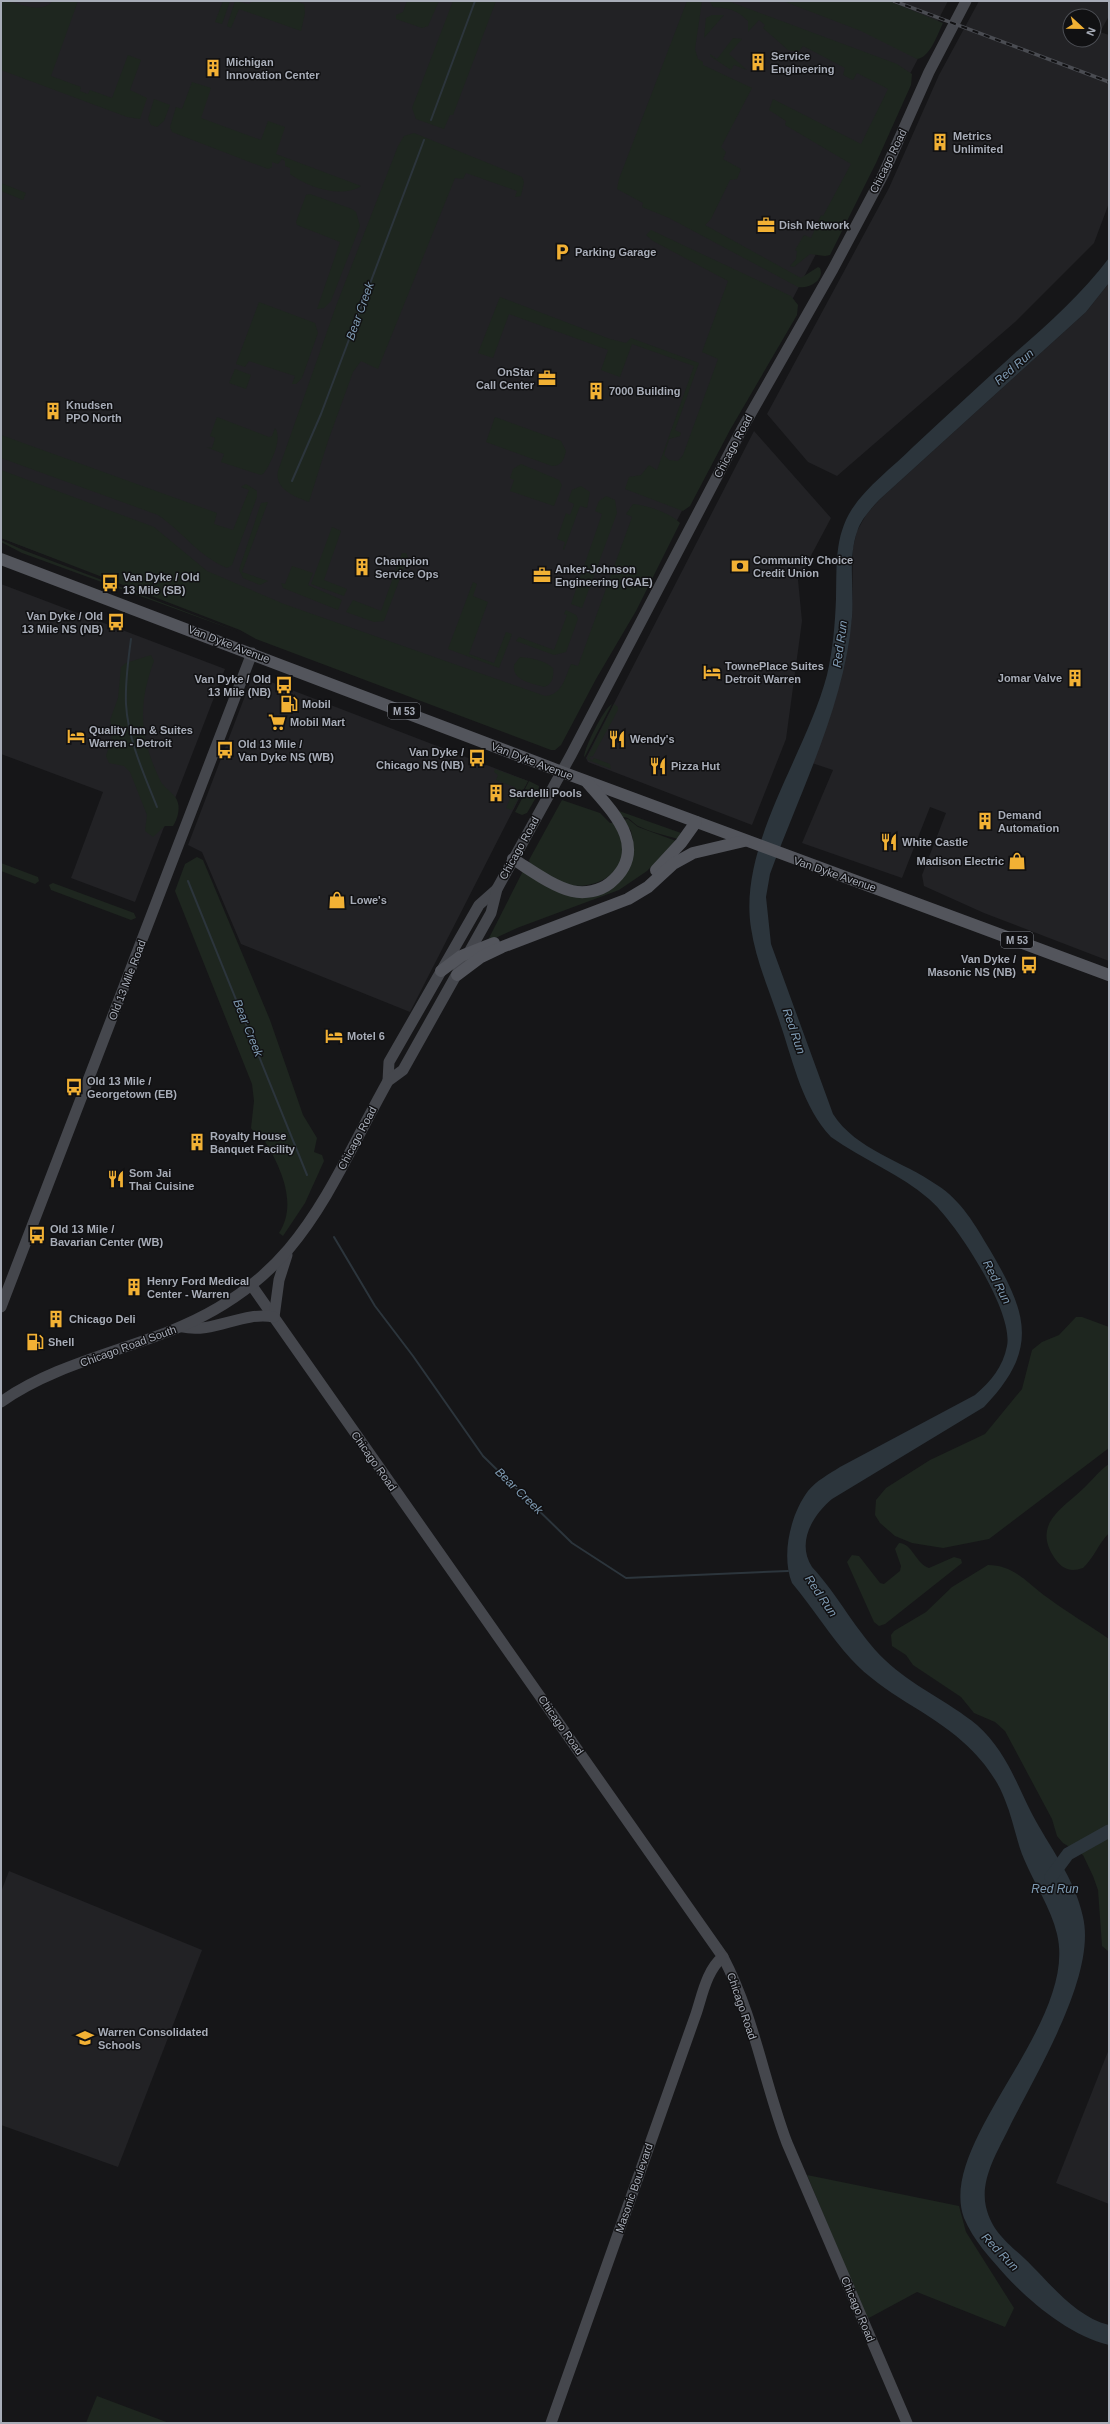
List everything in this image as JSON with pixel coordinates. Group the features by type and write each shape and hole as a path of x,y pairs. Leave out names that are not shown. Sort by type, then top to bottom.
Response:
{"main road":[{"name":"Van Dyke Avenue","path":"1,559 744,841 1109,975"},
{"path":"513,859 558,885 572,891 592,891 609,884 616,877 625,863 628,844 626,835 615,815 586,781"},
{"path":"441,971 451,962 470,952 605,902 632,890 652,874 681,843 696,822"},
{"path":"457,975 481,957 502,947 628,899 648,887 673,864 693,853 744,841"}],"street":[{"name":"Chicago Road","path":"907,2423 787,2143 773,2106 744,2004 723,1957 252,1286 289,1251 317,1213 388,1081 389,1062 479,905 496,889 562,772 742,429 815,304 864,210 966,1"},
{"name":"Old 13 Mile Road","path":"1,1307 252,653"},
{"name":"Chicago Road","path":"388,1081 403,1070 470,952 491,912 496,889"},
{"path":"181,1327 192,1329 214,1327 254,1315 274,1317 279,1280 289,1251"},
{"name":"Chicago Road South","path":"1,1402 30,1385 54,1374 181,1327 217,1310 252,1286"},
{"name":"Masonic Boulevard","path":"551,2423 698,2006 716,1962 723,1957"}],"shaded area":[{"path":"1,1 948,1 626,618 554,746 1,538"},
{"path":"1,1 35,8 48,5 53,1 78,1 51,76 81,87 80,91 88,94 90,90 112,98 128,55 141,60 130,90 147,98 140,119 127,117 1,70"},
{"path":"223,1 230,1 222,24 215,22"},
{"path":"235,1 249,4 254,1 296,1 304,4 305,13 301,31 239,9 231,28 227,26"},
{"path":"407,1 439,1 428,26 422,28 396,19 396,15 403,12"},
{"path":"453,1 496,1 453,115 450,115 444,129 416,119 412,108"},
{"path":"687,1 702,1 695,49 698,59 703,62 703,65 752,88 721,147 726,152 723,159 741,169 737,179 730,180 711,219 705,225 801,278 818,267 820,268 820,277 811,285 806,287 798,287 669,218 642,207 643,203 617,189 619,179"},
{"path":"728,1 897,64 912,74 911,85 876,163 830,255 825,256 810,254 794,267 790,266 796,259 797,251 795,250 804,235 811,238 821,215 823,216 851,164 785,125 786,121 769,110 773,99 861,144 888,89 857,73 853,80 843,75 845,68 803,46 799,52 788,50 763,28 765,25 759,20 748,32 748,21 744,17 732,10 713,7 710,2"},
{"path":"783,1 889,1 943,23 930,50 922,58 917,59 861,31"},
{"path":"979,1 1109,1 1109,16 1102,28 1102,8 1062,8 1062,48 1102,48 1102,33 1109,35 1109,203 1094,243 1015,322 837,476 808,462 767,414 889,188 939,75"},
{"path":"712,15 724,15 704,38 706,18"},
{"path":"733,38 742,39 729,54 747,70 734,65 731,70 710,56 710,54 717,59"},
{"path":"192,82 211,88 201,118 261,140 268,121 285,127 276,154 361,186 353,190 344,191 325,190 297,179 290,174 290,168 285,166 285,161 282,159 278,164 272,162 272,167 268,169 172,132 170,127 176,107 182,109"},
{"path":"154,99 170,105 164,121 157,127 151,125 148,119"},
{"path":"414,133 522,177 524,182 521,196 515,197 517,191 466,173 463,179 455,178 378,369 361,361 353,372 328,441 309,502 292,495 282,487 279,483 278,471 336,306 398,146 404,136"},
{"path":"1,183 26,193 23,200 1,191"},
{"path":"310,194 352,209 356,212 360,226 331,301 324,308 317,309 340,242 297,225 296,222 306,195"},
{"path":"651,230 791,296 798,305 797,315 730,430 690,506 683,511 625,489 629,477 641,475 649,465 657,470 694,366 632,344 620,377 601,370 608,350 509,314 493,358 478,353 500,297 610,339 626,343 631,338 699,363 675,430 681,433 680,436 669,439 664,455 669,460 678,461 683,455 718,359 702,352 728,281 653,241 646,235"},
{"path":"1109,283 1109,961 984,913 924,886 922,875 946,813 930,807 902,878 802,843 833,770 812,763 831,712 847,647 852,617 853,548 857,531 866,515 879,500 1086,312"},
{"path":"259,302 315,323 318,333 302,378 296,384 292,384 295,376 249,361 245,367 236,364"},
{"path":"235,369 251,375 246,389 229,383"},
{"path":"217,417 269,437 272,436 275,428 278,438 277,444 273,457 264,473 261,475 221,462 224,454 206,447 212,448 215,438 210,436"},
{"path":"495,417 561,441 566,451 562,462 558,465 552,466 486,442"},
{"path":"754,431 831,518 798,580 802,621 786,739 752,825 588,762 586,758"},
{"path":"1,435 217,513 214,524 233,530 249,490 241,487 246,484 257,491 257,497 232,565 227,568 208,557 158,515 1,458"},
{"path":"521,464 559,480 562,485 554,506 510,491 514,480 510,478 513,469"},
{"path":"1,470 154,527 207,571 284,604 545,696 555,693 559,689 565,680 571,664 578,666 632,517 626,514 633,504 658,510 671,516 680,523 636,611 596,679 561,745 555,750 551,750 256,639 240,630 1,538"},
{"path":"581,486 590,492 587,508 580,506 564,550 565,542 557,539 566,513 570,515 574,504 568,501 572,490"},
{"path":"606,496 615,500 617,513 582,608 571,604 602,514 595,511 599,501"},
{"path":"268,502 242,572 268,581 260,585 243,578 239,570 261,503"},
{"path":"332,527 341,531 324,580 347,589 344,596 311,584"},
{"path":"1,540 23,550 239,632 22,553 1,542"},
{"path":"402,553 406,553 408,557 384,621 374,622 346,612 353,600 381,611"},
{"path":"292,566 313,573 308,585 342,600 338,610 283,588 281,583 285,584"},
{"path":"473,582 477,584 473,596 488,602 469,654 494,663 506,632 512,634 499,668 448,649"},
{"path":"1,584 225,669 135,902 71,878 103,792 1,754"},
{"path":"566,610 576,615 578,619 566,652 554,655 516,641 519,637 554,650 567,615 564,614"},
{"path":"151,655 154,661 145,693 143,708 145,737 154,766 161,782 177,800 179,809 173,826 165,826 153,837 145,831 147,815 130,772 124,766 109,763 106,756 113,733 110,720 118,698 121,667 126,663"},
{"path":"520,657 542,661 553,668 553,677 551,682 544,687 519,678 514,670 514,665"},
{"path":"253,675 528,781 410,1012 241,944 202,852 188,845"},
{"path":"612,704 584,757 587,745 595,729 608,707"},
{"path":"614,704 618,707 618,710 593,756 589,757 592,761 594,758 610,764 611,769 588,760 587,758"},
{"path":"495,769 528,781 512,810 506,808 515,787 496,780 498,775 494,772"},
{"path":"529,781 539,786 538,794 527,813 522,815 515,812 525,793 527,794 528,791 525,789"},
{"path":"562,800 600,813 610,823 614,823 622,840 623,853 620,863 614,872 605,879 583,886 572,886 557,881 530,863 529,860"},
{"path":"619,811 681,833 678,839 647,830 638,826 629,819 622,817"},
{"path":"628,819 638,827 676,841 647,871 619,890 517,928 487,942 523,871 558,889 602,893 633,840 631,831 624,820"},
{"path":"197,857 203,860 270,1020 303,1115 317,1138 314,1152 322,1155 324,1161 305,1203 283,1236 279,1233 285,1222 287,1210 285,1186 276,1162 264,1140 251,1128 254,1101 252,1084 175,891 185,864"},
{"path":"1,863 38,877 39,881 35,884 1,871"},
{"path":"53,883 134,913 136,918 131,920 51,890 49,885"},
{"path":"1076,1317 1082,1317 1109,1327 1109,1448 989,1539 943,1548 912,1543 895,1536 880,1523 875,1515 876,1500 886,1488 930,1460 985,1434 1022,1389 1032,1350 1042,1342 1059,1335"},
{"path":"1109,1464 1109,1533 1083,1568 1071,1570 1065,1568 1056,1560 1049,1547 1046,1536 1048,1526 1061,1509"},
{"path":"899,1543 907,1546 925,1566 929,1568 954,1557 961,1559 962,1563 885,1624 879,1626 874,1622 847,1562 852,1555 859,1556 880,1583 884,1584 900,1571 901,1566 895,1549"},
{"path":"988,1565 1006,1568 1021,1576 1041,1593 1109,1639 1108,1951 1102,1946 1098,1890 1093,1876 1083,1855 1063,1843 1057,1836 1052,1819 1005,1731 995,1722 974,1713 961,1697 913,1665 906,1655 892,1646 891,1635 894,1631 926,1612 952,1587"},
{"name":"Warren Consolidated Schools","path":"9,1871 202,1950 118,2167 1,2125 1,1892"},
{"path":"1109,2049 1109,2204 1056,2183"},
{"path":"807,2175 959,2206 966,2232 1014,2308 1005,2327 917,2292 867,2319"},
{"path":"97,2396 169,2423 86,2423"}],"water":[{"name":"Red Run","path":"1109,258 1109,283 1086,312 879,500 866,514 861,523 854,542 852,563 852,617 848,650 840,682 820,747 770,874 766,897 771,944 833,1114 854,1137 881,1154 924,1177 954,1198 979,1232 1003,1272 1013,1293 1019,1312 1022,1330 1020,1348 1014,1367 1002,1386 984,1407 832,1499 825,1505 813,1521 806,1539 806,1548 807,1558 812,1567 831,1590 865,1638 885,1660 918,1686 966,1716 987,1735 995,1745 1002,1755 1031,1812 1061,1863 1074,1889 1083,1917 1085,1941 1081,1968 1072,1997 1060,2027 990,2168 985,2187 985,2197 989,2217 993,2226 1004,2240 1076,2309 1097,2321 1109,2325 1109,2345 1095,2341 1067,2327 1040,2308 1016,2287 983,2249 972,2234 964,2218 961,2188 970,2154 987,2118 1030,2043 1048,2006 1058,1969 1057,1934 1054,1924 1047,1905 1024,1859 1002,1792 987,1768 976,1754 963,1742 936,1721 878,1683 851,1659 792,1583 787,1561 787,1548 792,1524 796,1512 811,1487 840,1467 975,1395 996,1373 1003,1361 1007,1346 1007,1331 1001,1311 992,1290 980,1268 967,1246 940,1210 918,1190 831,1137 813,1112 800,1085 756,953 751,928 750,897 754,865 764,833 776,800 817,705 827,675 831,656 834,627 839,541 846,520 852,509 865,492 1065,308 1088,284"}],"waterway":[{"name":"Bear Creek","path":"431,120 475,1"},
{"name":"Bear Creek","path":"292,481 321,414 424,140"},
{"name":"Bear Creek","path":"131,639 126,688 127,717 137,757 157,807"},
{"name":"Bear Creek","path":"188,881 307,1175"},
{"name":"Bear Creek","path":"334,1237 375,1306 413,1356 483,1456 572,1543 626,1578 788,1571"},
{"path":"1051,1877 1068,1854 1109,1831"}],"railway":[{"path":"894,1 1109,82"}],"place":[{"name":"Service Engineering","path":"758,62"},
{"name":"Michigan Innovation Center","path":"213,68"},
{"name":"Metrics Unlimited","path":"940,142"},
{"name":"Dish Network","path":"766,225"},
{"name":"Parking Garage","path":"562,252"},
{"name":"OnStar Call Center","path":"547,378"},
{"name":"7000 Building","path":"596,391"},
{"name":"Knudsen PPO North","path":"53,411"},
{"name":"Community Choice Credit Union","path":"740,566"},
{"name":"Champion Service Ops","path":"362,567"},
{"name":"Anker-Johnson Engineering (GAE)","path":"542,575"},
{"name":"Van Dyke / Old 13 Mile (SB)","path":"110,583"},
{"name":"Van Dyke / Old 13 Mile NS (NB)","path":"116,622"},
{"name":"TownePlace Suites Detroit Warren","path":"712,672"},
{"name":"Jomar Valve","path":"1075,678"},
{"name":"Van Dyke / Old 13 Mile (NB)","path":"284,685"},
{"name":"Mobil","path":"289,704"},
{"name":"Mobil Mart","path":"277,722"},
{"name":"Quality Inn & Suites Warren - Detroit","path":"76,736"},
{"name":"Wendy's","path":"617,739"},
{"name":"Old 13 Mile / Van Dyke NS (WB)","path":"225,750"},
{"name":"Van Dyke / Chicago NS (NB)","path":"477,758"},
{"name":"Pizza Hut","path":"658,766"},
{"name":"Sardelli Pools","path":"496,793"},
{"name":"Demand Automation","path":"985,821"},
{"name":"White Castle","path":"889,842"},
{"name":"Madison Electric","path":"1017,861"},
{"name":"Lowe's","path":"337,900"},
{"name":"Van Dyke / Masonic NS (NB)","path":"1029,965"},
{"name":"Motel 6","path":"334,1036"},
{"name":"Old 13 Mile / Georgetown (EB)","path":"74,1087"},
{"name":"Royalty House Banquet Facility","path":"197,1142"},
{"name":"Som Jai Thai Cuisine","path":"116,1179"},
{"name":"Old 13 Mile / Bavarian Center (WB)","path":"37,1235"},
{"name":"Henry Ford Medical Center - Warren","path":"134,1287"},
{"name":"Chicago Deli","path":"56,1319"},
{"name":"Shell","path":"35,1342"},
{"name":"Warren Consolidated Schools","path":"85,2038"}]}
